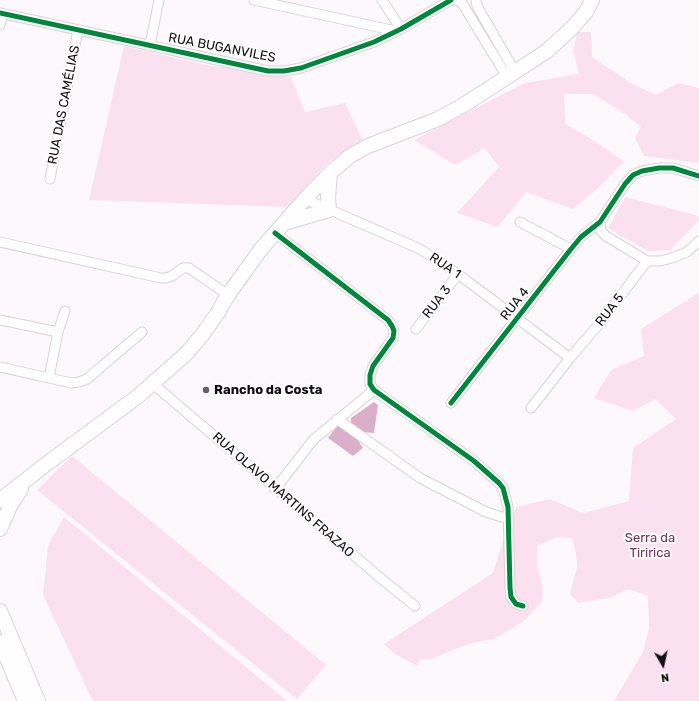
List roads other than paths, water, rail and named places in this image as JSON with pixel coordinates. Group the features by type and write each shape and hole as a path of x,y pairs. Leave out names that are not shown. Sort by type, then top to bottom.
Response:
{"main road":[{"path":"0,500 131,401 186,354 203,334 261,248 330,173 350,156 368,146 438,119 462,106 546,51 572,28 586,12 592,0"},
{"path":"279,228 329,210 328,197 330,173"},
{"path":"0,529 14,498 28,479"},
{"path":"0,611 38,701"},
{"path":"0,642 25,701"}],"street":[{"path":"150,45 159,0"},
{"path":"254,0 398,30"},
{"path":"382,0 398,30"},
{"name":"RUA BUGANVILES","path":"1,13 268,71 284,71 301,68 374,42 452,0"},
{"path":"456,0 462,2 511,74"},
{"path":"476,0 477,6 511,74"},
{"path":"0,25 1,13"},
{"name":"RUA DAS CAMÉLIAS","path":"50,179 78,30"},
{"name":"RUA 4","path":"451,403 571,249 581,237 600,222 625,184 633,175 642,171 659,168 673,168 699,176"},
{"name":"RUA 1","path":"305,199 420,249 458,274 570,358"},
{"path":"520,222 571,249"},
{"path":"600,222 602,230 606,236 647,261 660,261 687,252 699,240"},
{"path":"279,228 388,320 392,326 394,331 393,338 373,366 370,375 370,384 374,390 474,461 503,488 506,496 508,519 511,597 516,604 523,606"},
{"path":"0,242 161,278 172,276 183,268 189,268 228,295"},
{"name":"RUA 5","path":"531,408 599,324 647,261"},
{"name":"RUA 3","path":"416,329 458,274"},
{"path":"49,378 58,332 65,310"},
{"path":"0,320 58,332"},
{"path":"0,367 72,383 79,382 87,379 142,332"},
{"name":"RUA OLAVO MARTINS FRAZAO","path":"152,383 415,606"},
{"path":"276,489 304,450 314,439 374,390"},
{"path":"337,419 430,484 486,512 508,519"}],"place":[{"name":"Rancho da Costa","path":"206,390"}],"park label":[{"name":"Serra da Tiririca","path":"650,546"}]}
